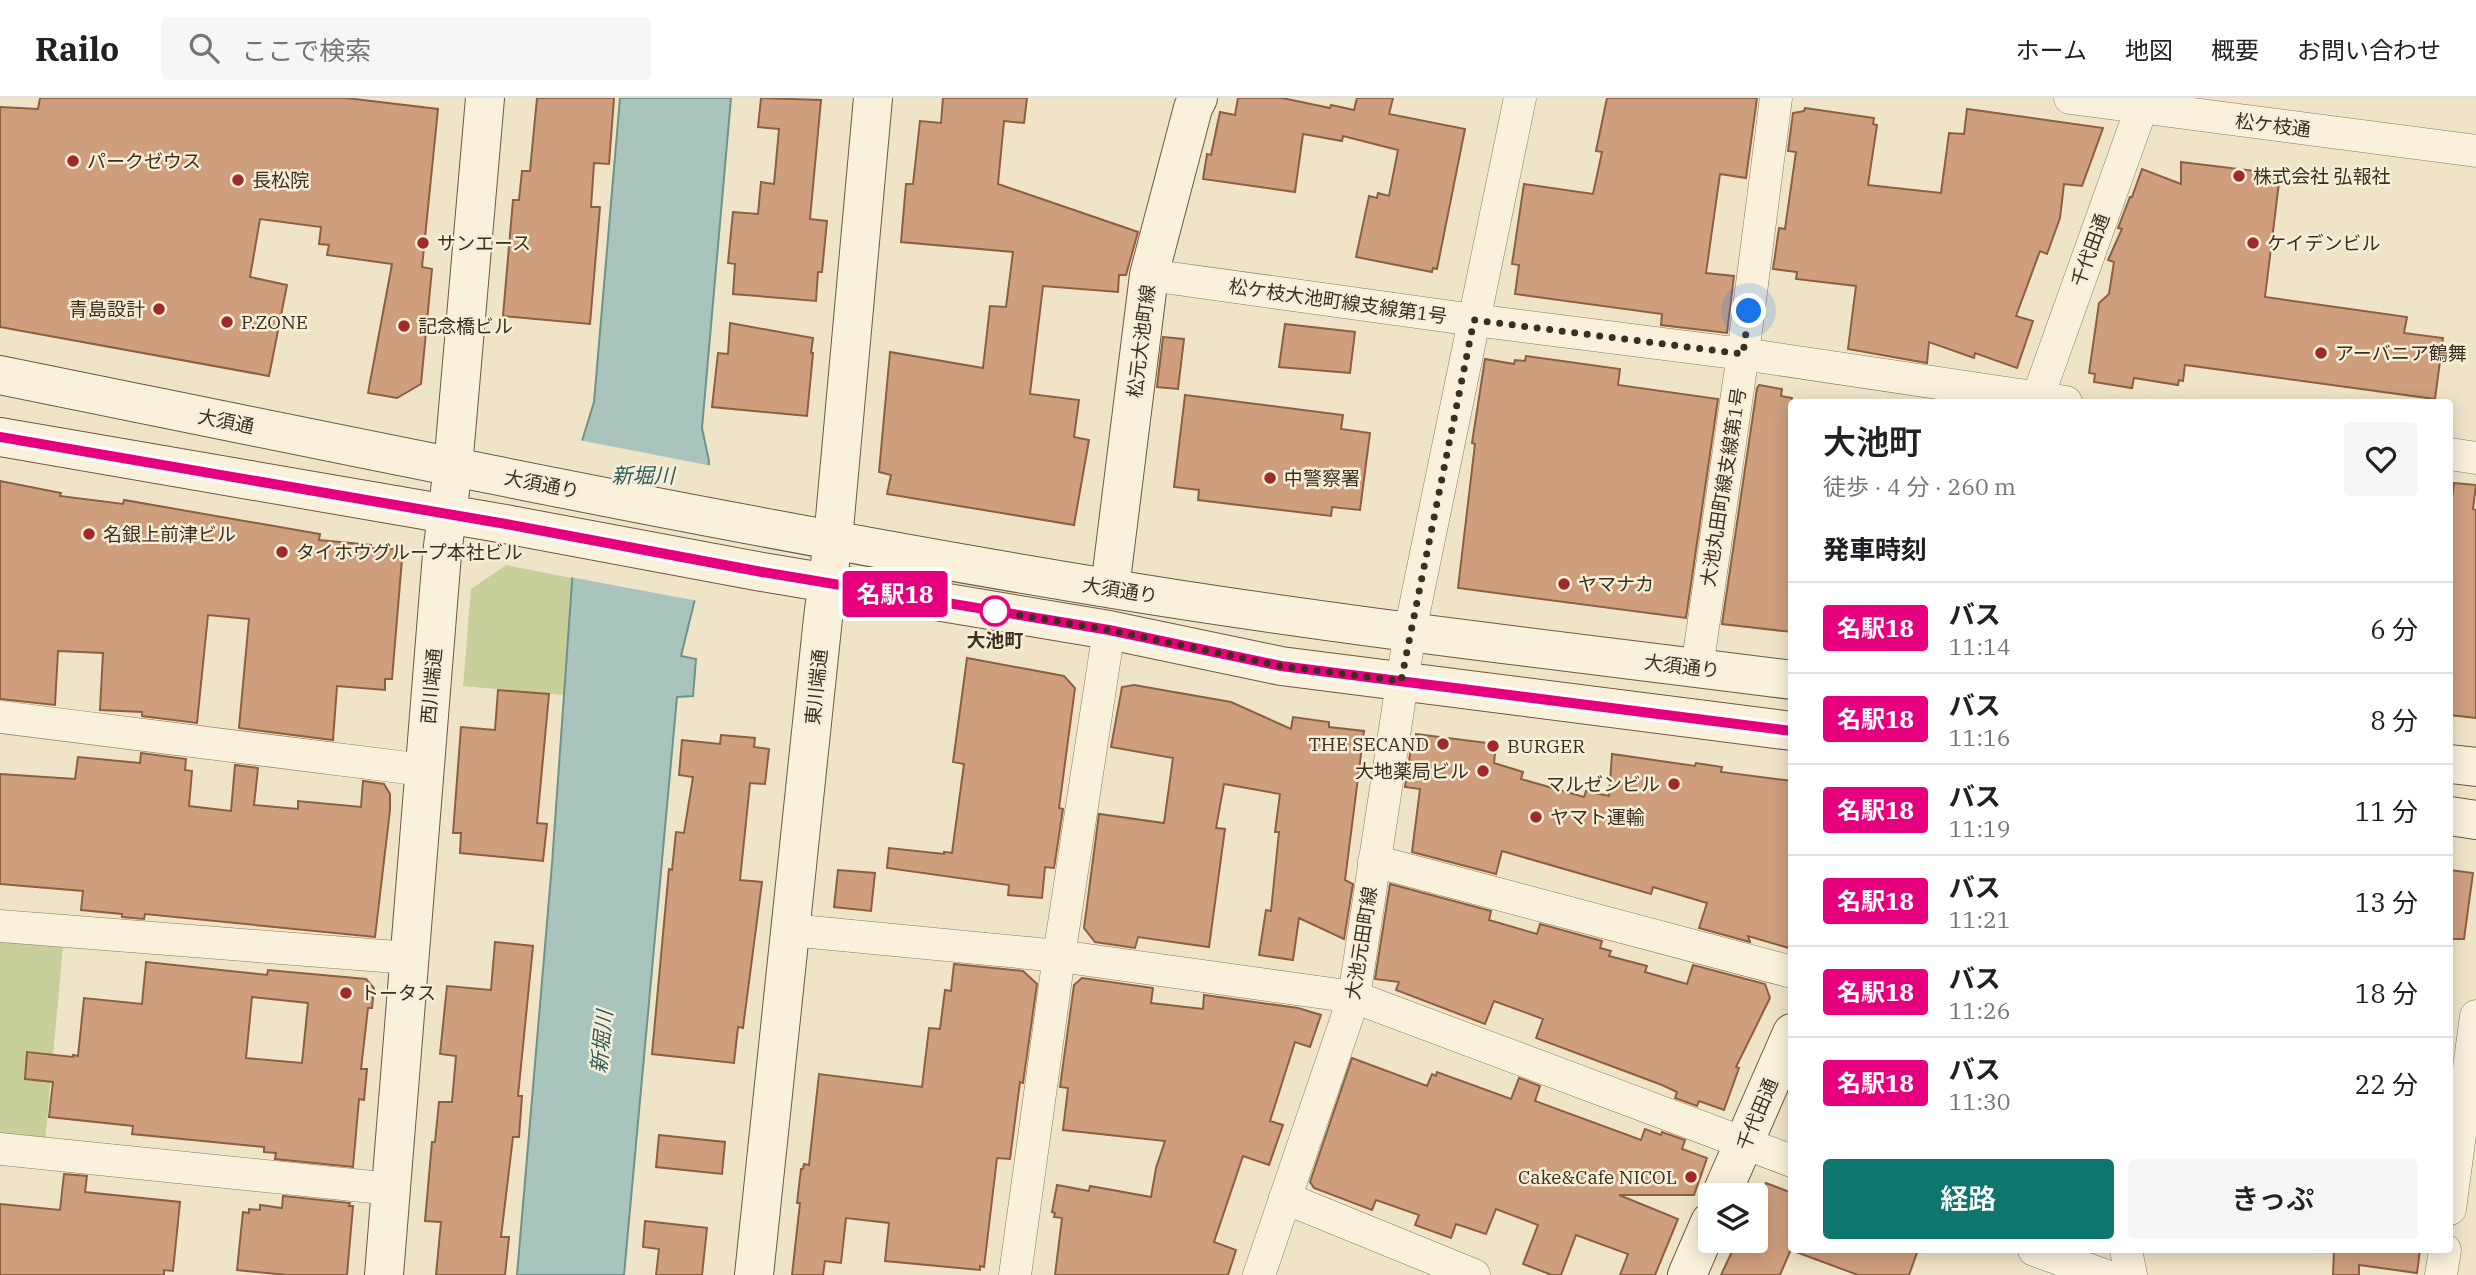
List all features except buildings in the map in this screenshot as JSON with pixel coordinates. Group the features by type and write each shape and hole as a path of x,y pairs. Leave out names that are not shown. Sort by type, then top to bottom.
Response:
{"street":[{"name":"西川端通","path":"384,1275 424,769 485,98"},
{"name":"東川端通","path":"754,1275 833,540 873,98"},
{"name":"松元大池町線","path":"1110,589 1149,275 1193,108 1198,98"},
{"name":"大池元田町線","path":"1259,1275 1354,997 1410,631 1520,98"},
{"name":"大池丸田町線支線第1号","path":"1697,668 1743,354 1776,98"},
{"name":"松ケ枝通","path":"2070,98 2143,103 2476,151"},
{"name":"千代田通","path":"2048,399 2143,103"},
{"name":"松ケ枝大池町線支線第1号","path":"1149,275 1743,354 2034,399"},
{"name":"大須通","path":"0,376 453,467"},
{"path":"0,437 1109,630 1281,666 1788,730"},
{"path":"2453,454 2476,458"},
{"name":"大須通り","path":"453,467 767,529 1110,589 1285,616 1788,679"},
{"path":"1015,1275 1059,956 1109,630"},
{"path":"0,717 424,769"},
{"path":"2453,764 2476,767"},
{"path":"2453,816 2476,820"},
{"path":"1374,861 1788,971"},
{"path":"0,926 409,958"},
{"path":"790,930 1059,956 1354,997 1788,1160"},
{"path":"2453,1182 2464,1081 2476,1016"},
{"name":"千代田通","path":"1726,1183 1788,1042"},
{"path":"0,1149 392,1189"},
{"path":"1285,1198 1474,1275"},
{"path":"1687,1275 1698,1250"},
{"path":"2042,1253 2104,1275"},
{"path":"2127,1253 2131,1275"},
{"path":"2441,1275 2445,1253"}],"green space":[{"path":"506,565 572,578 564,695 463,686 471,589"},
{"path":"0,941 63,947 45,1144 0,1140"}],"water":[{"name":"新堀川","path":"620,98 731,98 702,428 709,461 695,599 681,656 696,659 693,696 677,697 624,1275 517,1275 552,864 582,441 594,402"}],"pier":[{"path":"579,440 712,466 698,601 570,577"}],"bus line":[{"name":"名駅18","path":"0,437 506,524 762,572 1109,630 1281,666 1788,730"}],"place":[{"name":"パークゼウス","path":"73,161"},
{"name":"株式会社 弘報社","path":"2239,176"},
{"name":"長松院","path":"238,180"},
{"name":"サンエース","path":"423,243"},
{"name":"ケイデンビル","path":"2253,243"},
{"name":"青島設計","path":"159,309"},
{"name":"P.ZONE","path":"227,322"},
{"name":"記念橋ビル","path":"404,326"},
{"name":"アーバニア鶴舞","path":"2321,353"},
{"name":"中警察署","path":"1270,478"},
{"name":"名銀上前津ビル","path":"89,534"},
{"name":"タイホウグループ本社ビル","path":"282,552"},
{"name":"ヤマナカ","path":"1564,584"},
{"name":"大池町","path":"995,611"},
{"name":"THE SECAND","path":"1443,744"},
{"name":"BURGER","path":"1493,746"},
{"name":"大地薬局ビル","path":"1483,771"},
{"name":"マルゼンビル","path":"1674,784"},
{"name":"ヤマト運輸","path":"1536,817"},
{"name":"トータス","path":"346,993"},
{"name":"Cake&Cafe NICOL","path":"1691,1177"}],"route":[{"path":"995,611 1109,630 1281,666 1401,681 1474,320 1743,354 1749,311"}]}
